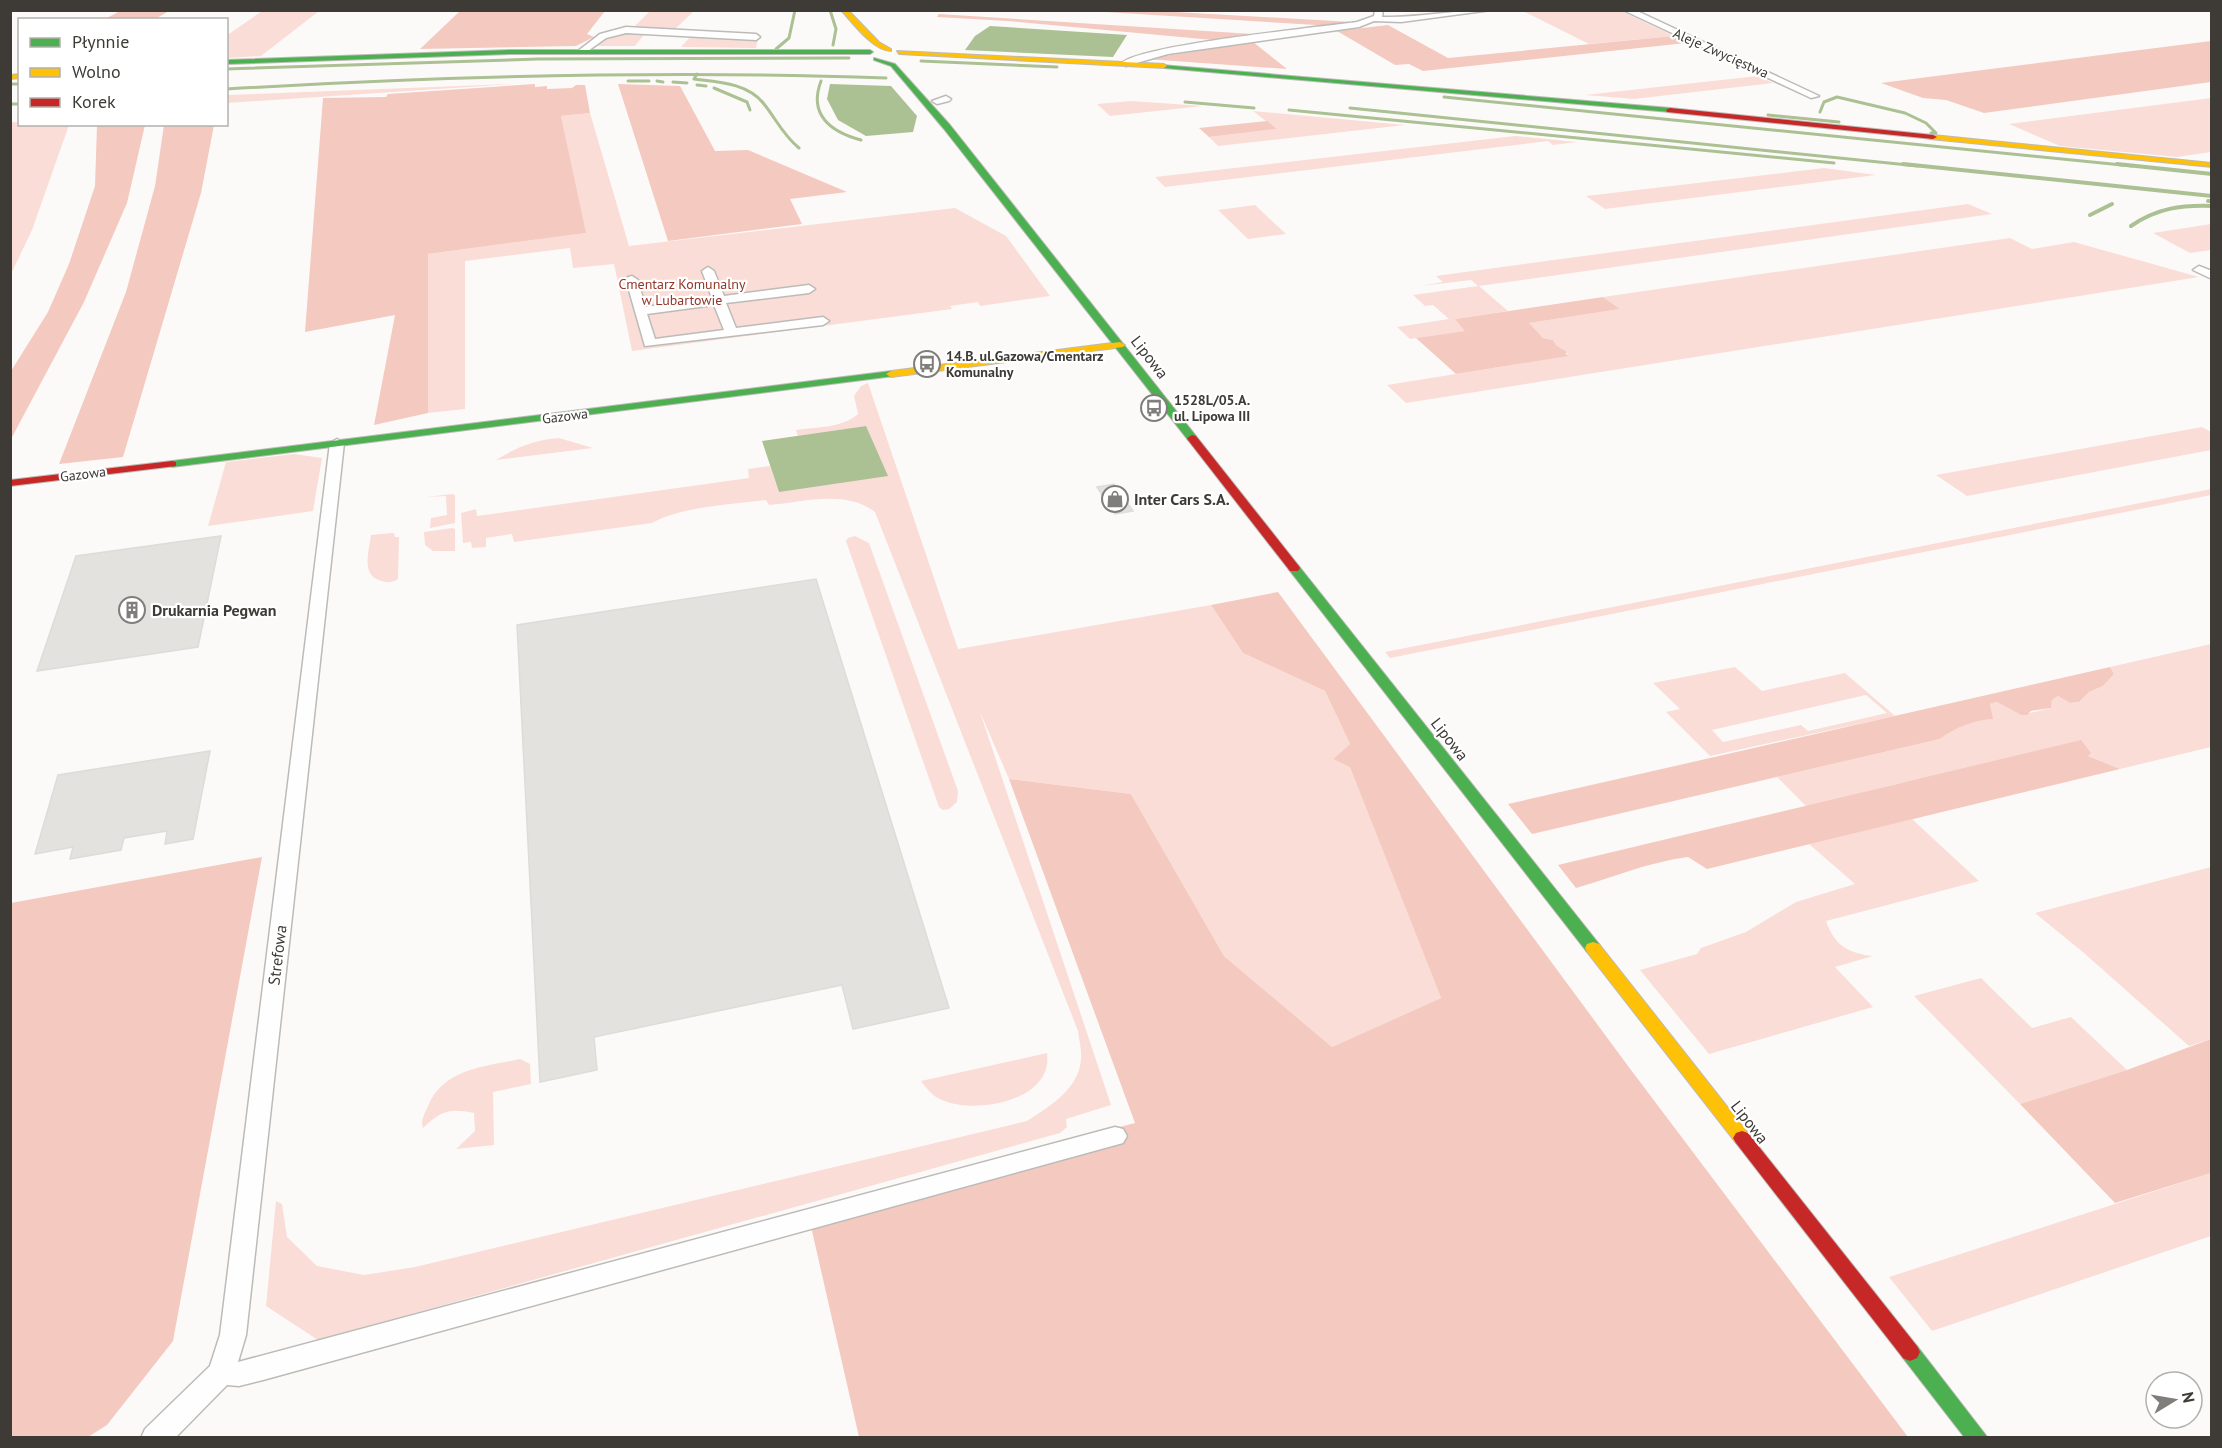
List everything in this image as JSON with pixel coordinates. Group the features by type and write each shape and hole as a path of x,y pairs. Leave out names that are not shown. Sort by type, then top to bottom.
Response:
{"main road":[{"name":"Lipowa","path":"844,10 871,54"},
{"name":"Lipowa","path":"844,10 877,44 894,56 947,127 1978,1437"},
{"path":"228,62 393,55 582,51 894,56 922,54 1126,63 1578,101 2211,165"},
{"name":"Gazowa","path":"10,483 544,419 1120,345"}],"street":[{"path":"1374,19 1378,17 1379,10"},
{"path":"1126,63 1133,59 1168,51 1374,19 1401,20 1487,10"},
{"name":"Aleje Zwycięstwa","path":"1627,10 1814,96"},
{"path":"582,51 603,36 634,30 756,37"},
{"path":"2199,270 2211,276"},
{"path":"708,271 731,333"},
{"path":"632,280 650,343 823,321"},
{"path":"640,311 809,289"},
{"name":"Strefowa","path":"155,1437 221,1373 233,1335 337,443"},
{"path":"221,1373 239,1374 263,1368 1115,1136"}],"green space":[{"path":"262,11 319,11 261,56 228,58 228,35"},
{"path":"650,11 694,11 675,29 634,27"},
{"path":"1523,11 1621,11 1674,36 1589,44"},
{"path":"647,31 635,46 593,46 619,35"},
{"path":"693,34 758,39 756,48 681,47"},
{"path":"1758,76 1773,83 1634,99 1585,95"},
{"path":"513,84 228,103 228,95"},
{"path":"2211,98 2211,152 2177,157 2060,146 2009,124"},
{"path":"1131,101 1203,106 1110,116 1097,104"},
{"path":"1253,111 1405,125 1218,146 1209,137 1276,129"},
{"name":"Cmentarz Komunalny w Lubartowie","path":"590,113 629,246 955,208 1006,236 1050,296 980,306 978,302 950,306 952,309 632,351 614,264 573,268 570,248 465,261 465,409 428,413 428,254 585,233 561,116"},
{"path":"11,122 18,122 18,126 69,126 32,230 11,274"},
{"path":"1515,136 1577,142 1553,145 1548,141 1165,187 1155,177"},
{"path":"1824,168 1876,175 1605,209 1586,196"},
{"path":"1968,204 1992,214 1479,286 1508,311 1455,319 1466,331 1410,339 1397,327 1449,319 1433,305 1425,306 1413,295 1478,286 1471,280 1421,286 1443,282 1436,276"},
{"path":"1255,205 1286,234 1248,239 1218,210"},
{"path":"2211,224 2211,250 2190,253 2153,233"},
{"path":"2010,238 2032,249 2074,242 2199,277 1406,403 1387,385 1568,356 1567,352 1556,345 1553,340 1543,338 1528,323 1620,309 1603,297"},
{"path":"868,383 958,649 1211,605 1243,653 1325,691 1350,744 1333,759 1350,766 1441,998 1332,1047 1224,956 1131,794 1009,779 980,712 1111,1105 1066,1119 1067,1127 1060,1133 318,1340 266,1306 276,1201 282,1204 287,1237 317,1266 364,1275 415,1267 1027,1121 1062,1096 1075,1079 1081,1059 1078,1031 875,512 864,505 838,499 769,505 766,500 692,510 664,517 652,523 514,542 512,534 486,538 486,547 472,548 471,542 463,543 461,513 476,509 477,516 749,478 748,469 770,466 779,492 866,426 798,436 796,430 829,426 852,419 858,414 854,396 861,386"},
{"path":"2202,427 2211,432 2211,450 1967,496 1936,475"},
{"path":"559,438 593,448 496,460 526,445"},
{"path":"294,454 322,458 313,511 208,526 226,462"},
{"path":"2211,489 2211,495 1390,658 1385,652"},
{"path":"455,495 455,523 430,528 431,518 447,515 446,496 426,497"},
{"path":"455,529 455,551 433,551 425,545 424,532"},
{"path":"394,533 395,537 399,537 398,579 387,582 373,577 367,561 371,535"},
{"path":"855,536 869,543 958,791 957,802 949,809 943,810 939,807 846,541"},
{"path":"2211,644 2211,747 2120,769 2088,756 1896,784 1807,807 1777,777 1940,739 1965,725 1992,719 1990,704 1997,702 2021,715 2051,708 2052,700 2058,696 2070,703 2079,702 2089,692 2103,686 2114,674 2110,667"},
{"path":"1735,667 1762,691 1845,673 1895,716 1710,756 1666,712 1680,709 1653,683","holes":["1866,695 1887,713 1808,731 1801,725 1723,742 1712,730"]},
{"path":"1912,819 1979,881 1826,921 1834,937 1843,947 1856,953 1873,956 1835,967 1873,1007 1709,1054 1640,970 1697,954 1701,948 1746,932 1796,902 1855,884 1809,844"},
{"path":"2211,867 2211,1039 2189,1046 2035,913"},
{"path":"1981,978 2032,1028 2071,1017 2127,1070 2020,1104 1914,996"},
{"path":"1047,1053 1046,1069 1038,1083 1026,1093 992,1104 973,1106 942,1100 933,1095 921,1081"},
{"path":"520,1059 530,1064 531,1084 493,1092 494,1145 456,1149 475,1131 474,1113 446,1112 423,1128 422,1120 428,1106 435,1093 444,1084 467,1071"},
{"path":"2211,1173 2211,1236 1932,1331 1889,1277"}],"shaded area":[{"path":"120,10 169,11 157,18 107,18"},
{"path":"460,11 605,11 587,34 594,37 576,46 420,49"},
{"path":"1089,11 1158,11 1352,22 1333,26"},
{"path":"939,14 1253,34 1213,40 1008,21 937,17"},
{"path":"1388,25 1448,58 1674,36 1686,43 1423,71 1409,64 1395,65 1337,31"},
{"path":"990,26 1127,35 1113,57 965,50 975,36"},
{"path":"2211,41 2211,82 1984,113 1946,100 1923,98 1881,83"},
{"path":"1253,42 1287,69 1146,59"},
{"path":"535,84 535,87 547,86 547,89 585,85 590,113 561,116 586,233 428,254 428,413 374,425 395,315 305,332 323,98 386,97 388,94"},
{"path":"618,84 680,86 715,151 748,150 847,192 790,199 802,224 668,241"},
{"path":"830,84 891,86 917,116 913,132 866,136 838,120 827,99"},
{"path":"1267,121 1277,129 1209,137 1199,128"},
{"path":"97,126 145,126 127,203 84,302 11,439 11,371 48,312 69,264 95,186"},
{"path":"164,126 214,126 201,193 123,457 59,464 126,292 155,186"},
{"path":"1603,297 1620,309 1529,323 1543,338 1553,340 1569,356 1456,374 1416,338 1465,331 1455,319"},
{"path":"866,426 888,476 779,492 762,441"},
{"path":"1278,592 1631,1070 1908,1437 859,1437 807,1209 1135,1123 1009,779 1131,794 1224,956 1332,1047 1441,998 1350,767 1333,759 1350,744 1325,691 1243,653 1211,605"},
{"path":"2110,667 2114,674 2103,686 2089,692 2079,702 2070,703 2058,696 2052,700 2051,708 2021,715 1997,702 1990,704 1993,719 1965,725 1940,739 1532,834 1508,804"},
{"path":"2081,740 2091,753 2088,756 2120,769 1707,869 1688,857 1674,859 1576,888 1558,865"},
{"path":"262,857 173,1341 107,1425 88,1437 11,1437 11,903"},
{"path":"2211,1039 2211,1173 2115,1203 2020,1104 2127,1070"}],"building":[{"name":"Inter Cars S.A.","path":"1114,484 1133,511 1115,514 1097,487"},
{"name":"Drukarnia Pegwan","path":"221,536 198,647 37,671 76,556"},
{"path":"816,579 949,1008 853,1029 842,985 594,1037 597,1070 540,1082 517,625"},
{"path":"210,751 193,839 165,844 167,831 124,838 121,850 70,859 73,847 35,854 58,775"}],"waterway":[{"path":"776,49 789,38 795,10"},
{"path":"830,10 836,29 833,45"},
{"path":"228,69 538,59 849,58"},
{"path":"921,61 1057,67"},
{"path":"228,89 473,78 696,75"},
{"path":"696,75 886,78"},
{"path":"696,75 694,79 732,85 750,92 764,104 788,138 799,148"},
{"path":"628,81 649,81"},
{"path":"657,81 663,82"},
{"path":"821,81 818,103 825,120 840,132 861,140"},
{"path":"673,82 687,83"},
{"path":"10,84 18,84"},
{"path":"697,85 706,86"},
{"path":"714,88 747,102 750,110"},
{"path":"1444,97 2132,166"},
{"path":"1820,112 1824,102 1837,97 1905,113 1926,123 1936,133 1931,133"},
{"path":"1185,102 1254,108"},
{"path":"10,104 18,104"},
{"path":"1350,108 1918,166"},
{"path":"1289,110 1834,163"},
{"path":"1768,115 1839,122"},
{"path":"1903,164 2212,196"},
{"path":"2117,164 2212,174"},
{"path":"2090,215 2112,204"},
{"path":"2131,226 2160,211 2190,206 2212,206"}],"traffic: fast":[{"path":"228,62 510,52 870,52"},
{"path":"876,59 893,65 947,127 1192,438"},
{"path":"1164,66 1670,110"},
{"path":"172,464 891,374"},
{"path":"1294,568 1593,948"},
{"path":"1910,1352 1978,1438"}],"traffic: slow":[{"path":"844,10 877,43 889,50"},
{"path":"899,52 1164,66"},
{"path":"10,77 18,76"},
{"path":"1933,137 2212,165"},
{"path":"891,374 1120,345"},
{"path":"1593,948 1742,1138"}],"traffic: jam":[{"path":"1670,110 1933,137"},
{"path":"1192,438 1294,568"},
{"path":"10,483 172,464"},
{"path":"1742,1138 1910,1352"}],"place":[{"name":"14.B. ul.Gazowa/Cmentarz Komunalny","path":"927,364"},
{"name":"1528L/05.A. ul. Lipowa III","path":"1154,408"},
{"name":"Inter Cars S.A.","path":"1115,499"},
{"name":"Drukarnia Pegwan","path":"132,610"}]}
